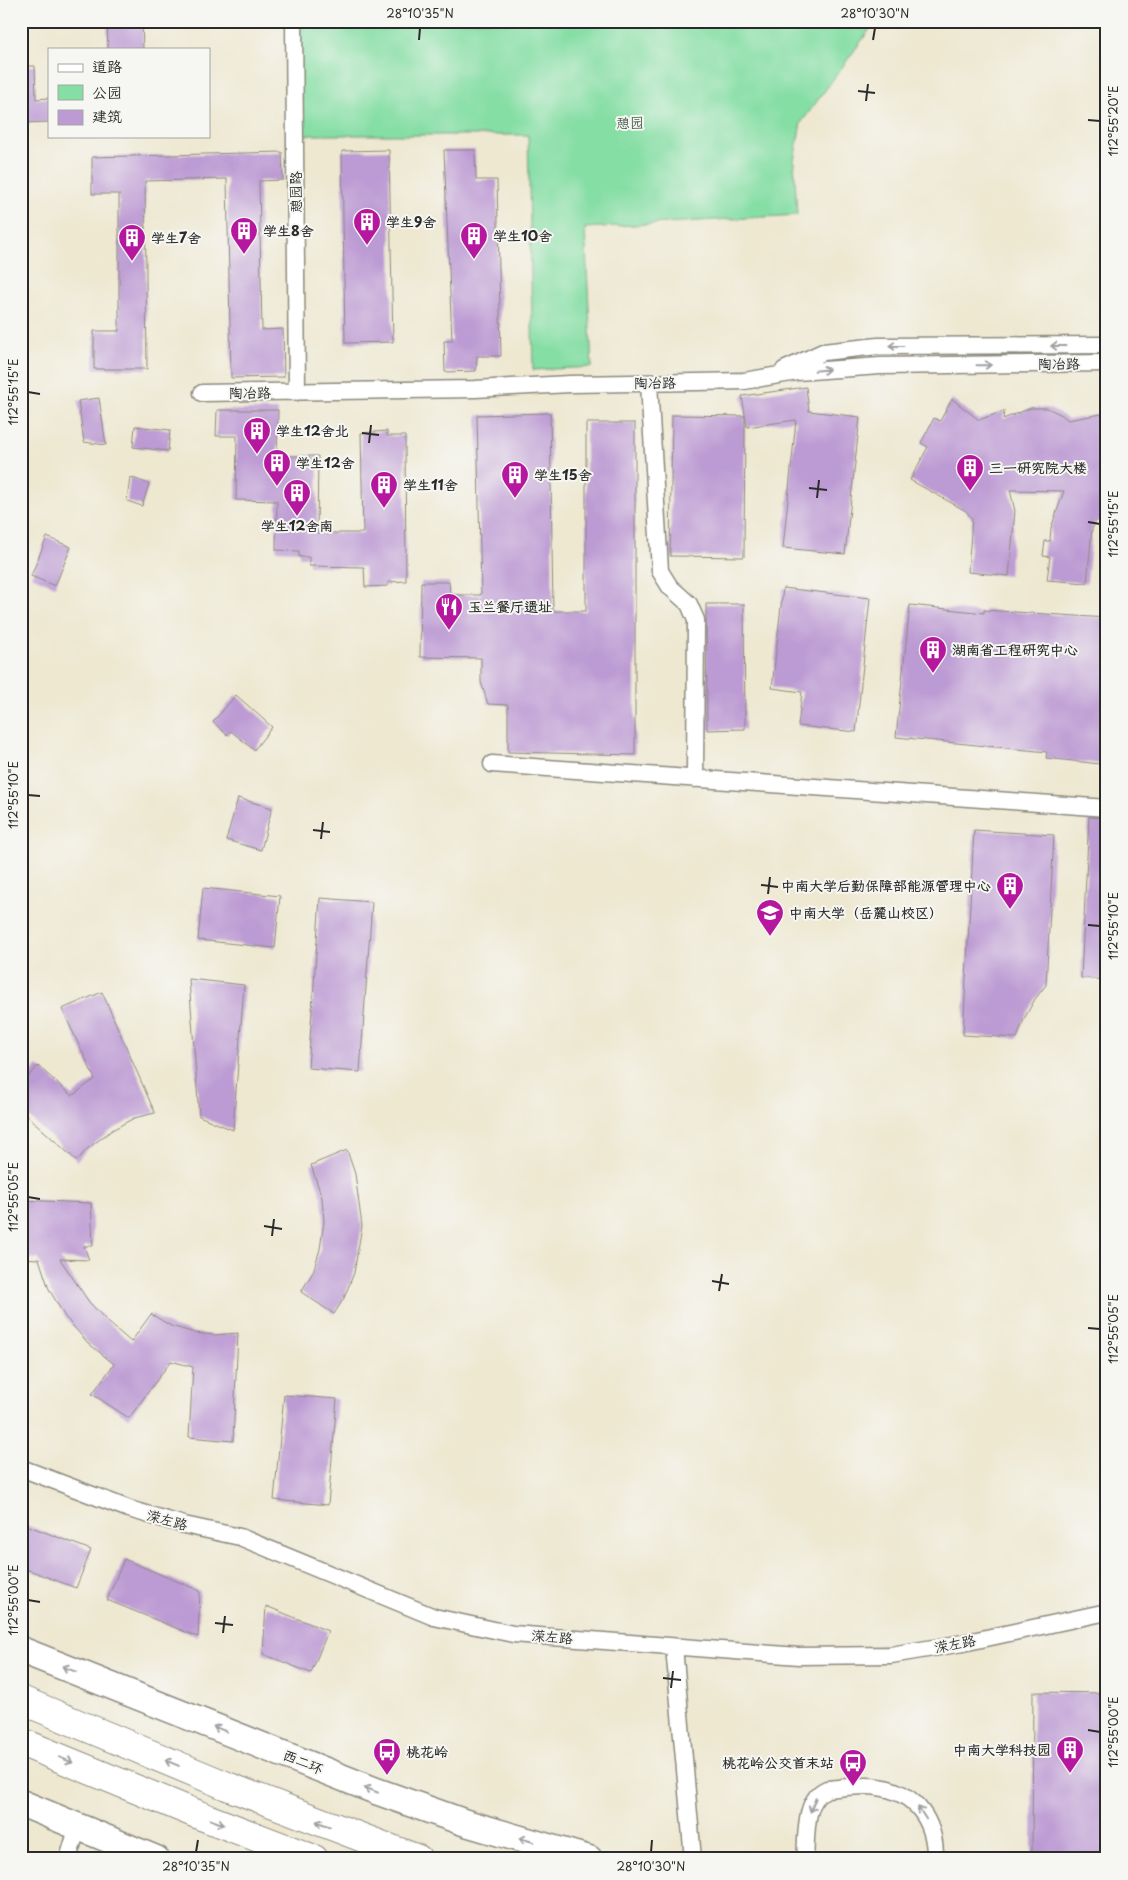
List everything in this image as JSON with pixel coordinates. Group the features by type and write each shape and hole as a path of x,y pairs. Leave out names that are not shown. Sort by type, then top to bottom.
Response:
{"highway":[{"path":"21,1700 227,1786 418,1859"},
{"path":"21,1742 204,1817 314,1859"}],"main road":[{"name":"西二环","path":"21,1650 376,1792 466,1823 589,1859"},
{"path":"21,1803 156,1859"}],"street":[{"name":"憩园路","path":"294,21 297,392"},
{"path":"773,375 823,352 878,346 1107,345"},
{"name":"陶冶路","path":"202,393 475,389 570,384 744,381 773,375 880,366 1107,363"},
{"path":"649,383 660,571 670,587 689,604 696,620 695,779"},
{"path":"492,764 1107,808"},
{"name":"溁左路","path":"21,1468 129,1509 184,1525 240,1537 434,1616 513,1634 799,1656 891,1655 963,1643 1107,1612"},
{"path":"674,1647 693,1859"},
{"path":"805,1859 811,1805 821,1792 827,1789 877,1786 895,1791 912,1799 923,1814 932,1833 935,1859"},
{"path":"68,1859 78,1826"}],"green space":[{"name":"憩园","path":"294,21 876,21 801,123 794,160 797,215 585,228 592,367 533,370 528,135 295,135"}],"building":[{"path":"107,21 142,21 143,48 108,48"},
{"path":"21,66 35,66 36,99 48,98 48,122 21,123"},
{"name":"学生9舍","path":"389,150 393,342 345,343 342,151"},
{"name":"学生10舍","path":"444,150 475,150 476,180 497,180 501,356 477,356 476,371 445,372 444,341 452,341"},
{"path":"282,152 283,180 259,181 262,330 283,329 284,377 231,378 227,179 145,181 147,369 94,369 94,331 119,331 119,194 92,194 92,157"},
{"path":"806,387 809,411 860,417 845,554 783,548 796,420 747,427 742,396"},
{"path":"99,398 106,445 84,442 78,401"},
{"name":"三一研究院大楼","path":"952,399 979,420 1004,411 1003,419 1031,408 1047,408 1068,420 1107,413 1107,517 1096,521 1092,529 1087,583 1047,580 1050,557 1043,556 1045,541 1050,541 1051,528 1064,491 1010,490 1015,511 1009,576 968,572 972,519 966,511 910,480 928,447 921,443 934,418 940,421"},
{"path":"217,410 278,410 277,456 318,456 317,533 363,533 361,433 387,431 387,436 405,436 406,581 388,582 388,586 365,587 364,567 309,566 309,557 299,557 299,551 276,550 277,501 236,500 237,436 216,436"},
{"path":"550,413 553,611 586,611 586,423 635,423 635,755 508,752 508,705 488,704 481,682 481,658 420,657 421,582 449,582 450,595 481,595 477,415"},
{"path":"672,415 745,416 744,557 670,556"},
{"path":"135,426 170,430 168,451 133,447"},
{"path":"130,477 149,484 142,506 127,501"},
{"path":"47,537 71,547 55,586 31,576"},
{"path":"783,588 870,598 856,732 798,726 802,692 772,688"},
{"path":"706,604 744,604 745,729 707,730"},
{"path":"910,605 984,613 984,610 1107,618 1107,695 1100,764 1046,758 1047,752 896,737"},
{"path":"236,695 272,727 254,750 231,731 227,735 213,722"},
{"path":"238,798 272,808 261,850 226,840"},
{"path":"1089,817 1107,818 1107,980 1081,978"},
{"name":"中南大学后勤保障部能源管理中心","path":"974,830 1054,835 1046,985 1035,999 1024,1019 1017,1038 963,1035"},
{"path":"203,888 280,896 275,948 198,940"},
{"path":"320,898 372,902 360,1072 308,1068"},
{"path":"189,979 244,985 233,1130 199,1116"},
{"path":"102,992 155,1113 134,1118 112,1130 86,1150 77,1161 21,1110 21,1085 38,1066 72,1096 95,1079 62,1009"},
{"path":"347,1150 355,1174 362,1226 354,1273 344,1298 334,1314 301,1292 313,1272 320,1249 324,1221 322,1198 311,1165"},
{"path":"21,1200 91,1203 93,1246 84,1246 89,1260 60,1259 89,1302 131,1342 151,1314 171,1326 195,1333 215,1335 238,1333 233,1441 189,1437 193,1367 171,1361 129,1418 92,1394 114,1364 88,1343 65,1317 49,1289 39,1259 21,1258"},
{"path":"284,1395 337,1399 328,1505 274,1500"},
{"path":"21,1523 91,1550 76,1588 21,1567"},
{"path":"124,1559 200,1591 198,1637 107,1600"},
{"path":"266,1606 328,1631 311,1673 263,1654"},
{"name":"中南大学科技园","path":"1033,1692 1107,1693 1107,1855 1032,1855"}],"place":[{"name":"学生9舍","path":"367,246"},
{"name":"学生8舍","path":"244,255"},
{"name":"学生10舍","path":"474,260"},
{"name":"学生7舍","path":"132,262"},
{"name":"学生12舍北","path":"257,455"},
{"name":"学生12舍","path":"277,487"},
{"name":"三一研究院大楼","path":"970,492"},
{"name":"学生15舍","path":"515,499"},
{"name":"学生11舍","path":"384,509"},
{"name":"学生12舍南","path":"297,517"},
{"name":"玉兰餐厅遗址","path":"449,631"},
{"name":"湖南省工程研究中心","path":"933,674"},
{"name":"中南大学后勤保障部能源管理中心","path":"1010,910"},
{"name":"中南大学（岳麓山校区）","path":"770,937"},
{"name":"中南大学科技园","path":"1070,1774"},
{"name":"桃花岭","path":"387,1776"},
{"name":"桃花岭公交首末站","path":"853,1787"}]}
